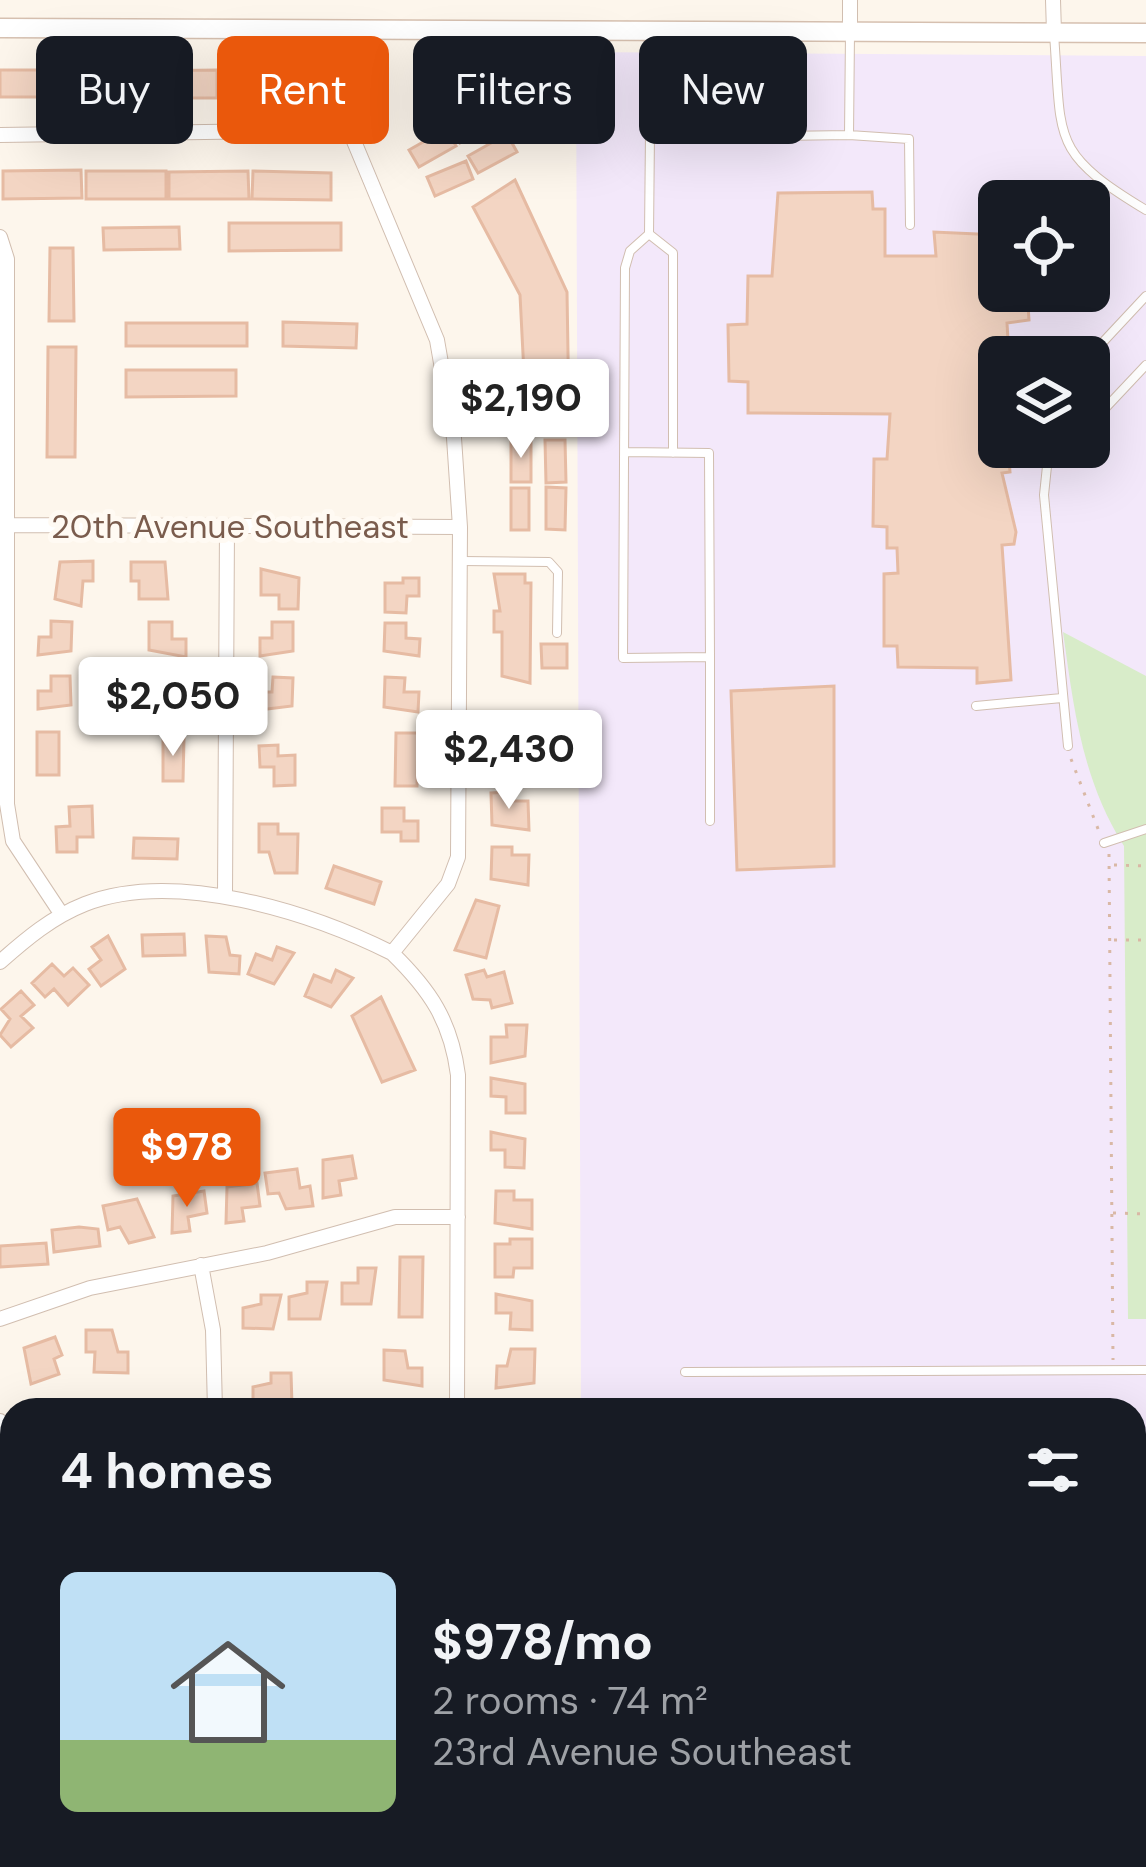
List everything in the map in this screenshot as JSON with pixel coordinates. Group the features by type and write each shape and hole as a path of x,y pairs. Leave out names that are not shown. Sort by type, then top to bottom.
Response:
{"main road":[{"path":"0,28 1146,33"}],"street":[{"path":"850,0 850,32"},
{"path":"1053,0 1054,32"},
{"path":"329,29 329,36"},
{"path":"0,135 217,132"},
{"path":"355,144 437,340 454,438 460,526 458,857 448,884 392,953"},
{"path":"0,238 7,260 3,525 9,826 62,915"},
{"name":"20th Avenue Southeast","path":"3,525 460,526"},
{"path":"225,896 227,526"},
{"path":"0,962 62,915 100,899 225,896 296,913 392,953 435,997 454,1041 457,1398"},
{"path":"0,1319 90,1288 395,1217 458,1217"},
{"path":"201,1265 213,1330 215,1398"}],"lane":[{"path":"651,31 649,234 630,251 626,268 623,658 710,657"},
{"path":"849,135 850,32"},
{"path":"1054,32 1060,119 1069,149 1087,175 1146,210"},
{"path":"807,136 909,139 910,225"},
{"path":"649,234 673,254 673,453"},
{"path":"1109,336 1146,296"},
{"path":"1110,403 1146,365"},
{"path":"625,452 709,453 710,821"},
{"path":"1050,468 1044,495 1068,746"},
{"path":"460,561 549,562 558,572 557,633"},
{"path":"976,706 1062,698"},
{"path":"1104,843 1146,829"},
{"path":"685,1372 1146,1370"}],"path":[{"path":"1068,746 1112,865 1113,1370"},
{"path":"1112,865 1146,866"},
{"path":"1112,940 1146,940"},
{"path":"1112,1213 1146,1214"}],"shaded area":[{"path":"615,52 639,52 639,144 807,144 807,54 1146,56 1146,1398 581,1398 576,144 615,144"}],"green space":[{"path":"1063,632 1146,676 1146,1319 1128,1319 1124,846 1089,769"}],"building":[{"path":"0,70 36,70 36,97 0,97"},
{"path":"193,70 217,70 217,98 193,98"},
{"path":"420,144 456,146 419,167 409,150"},
{"path":"489,144 513,144 517,152 478,173 468,156"},
{"path":"466,161 473,179 435,196 427,177"},
{"path":"81,170 82,198 3,199 3,171"},
{"path":"86,171 166,171 166,199 86,199"},
{"path":"248,171 249,199 169,199 169,172"},
{"path":"253,171 331,173 331,200 252,199"},
{"path":"515,180 567,292 569,414 526,413 520,295 473,207"},
{"path":"872,192 873,209 885,209 885,256 936,256 934,232 978,234 978,312 1028,312 1029,320 1007,323 1008,336 978,336 978,468 1010,468 1002,473 1016,532 1014,544 1002,545 1011,680 977,683 977,668 898,667 897,646 884,646 884,574 898,573 897,548 887,548 887,527 873,526 874,459 887,459 890,414 748,413 748,382 729,381 728,325 747,324 748,276 772,276 778,193"},
{"path":"229,223 341,223 341,250 229,251"},
{"path":"179,227 180,249 104,250 103,228"},
{"path":"50,248 73,248 74,321 49,321"},
{"path":"283,322 357,324 356,348 283,346"},
{"path":"126,323 247,323 247,346 126,346"},
{"path":"48,347 76,347 75,457 47,457"},
{"path":"126,370 236,370 236,396 126,397"},
{"path":"511,440 531,440 531,482 511,482"},
{"path":"545,440 565,440 566,482 546,483"},
{"path":"546,487 566,488 565,530 546,529"},
{"path":"511,488 529,488 529,530 511,530"},
{"path":"93,561 93,581 83,581 81,606 55,599 60,562"},
{"path":"131,562 165,562 168,599 139,599 139,581 131,581"},
{"path":"261,569 299,578 298,609 279,609 279,595 261,595"},
{"path":"494,574 525,574 525,583 531,583 530,683 502,676 502,632 494,632 494,611 500,611"},
{"path":"403,578 419,578 419,596 407,596 406,613 385,612 385,583 403,583"},
{"path":"51,621 72,622 71,651 38,655 39,637 51,637"},
{"path":"149,622 172,622 172,639 186,639 186,657 149,650"},
{"path":"272,622 293,622 293,651 260,656 260,638 272,638"},
{"path":"385,623 406,623 406,638 420,639 419,656 384,651"},
{"path":"541,644 567,644 567,668 542,668"},
{"path":"51,676 70,676 71,705 38,709 38,691 51,691"},
{"path":"148,677 171,677 172,693 185,693 185,711 149,706"},
{"path":"273,677 293,678 292,706 259,710 260,692 272,692"},
{"path":"385,677 405,678 404,692 419,692 418,712 384,707"},
{"path":"834,686 834,866 737,870 731,691"},
{"path":"494,725 514,725 513,777 494,776"},
{"path":"37,732 59,732 59,775 37,775"},
{"path":"396,733 418,733 417,786 395,786"},
{"path":"163,738 184,738 183,781 163,781"},
{"path":"278,745 278,756 295,755 295,785 274,786 274,767 260,767 259,746"},
{"path":"512,792 512,801 528,801 529,830 492,825 491,793"},
{"path":"92,806 93,837 77,837 77,852 57,852 56,827 70,826 69,807"},
{"path":"382,808 404,808 404,821 418,821 418,841 401,841 401,832 382,832"},
{"path":"259,824 278,824 278,834 298,834 297,873 275,873 269,852 259,852"},
{"path":"134,838 178,839 177,859 133,858"},
{"path":"492,847 512,847 512,855 529,855 528,885 491,879"},
{"path":"334,866 381,882 374,904 326,888"},
{"path":"476,900 499,906 486,958 455,950"},
{"path":"184,934 185,955 143,956 142,935"},
{"path":"108,936 125,969 101,986 89,969 101,960 92,947"},
{"path":"206,936 226,937 230,955 240,956 239,974 209,972"},
{"path":"277,947 294,953 274,984 248,974 256,954 272,960"},
{"path":"52,964 64,976 73,968 89,985 68,1005 54,989 45,997 32,983"},
{"path":"336,970 353,978 331,1007 305,996 314,975 331,982"},
{"path":"484,970 487,977 504,972 512,1003 492,1008 490,1000 473,999 466,975"},
{"path":"21,991 34,1005 21,1016 33,1028 11,1047 0,1035 10,1019 1,1009"},
{"path":"381,997 415,1070 382,1082 352,1016"},
{"path":"506,1025 527,1025 525,1056 491,1063 491,1037 507,1037"},
{"path":"491,1078 525,1084 525,1113 506,1113 506,1097 491,1096"},
{"path":"491,1132 525,1139 524,1168 505,1167 505,1150 491,1150"},
{"path":"352,1156 356,1178 339,1181 341,1195 323,1198 323,1160"},
{"path":"297,1169 300,1188 310,1186 313,1206 286,1209 279,1193 268,1194 265,1173"},
{"path":"257,1183 260,1206 242,1208 244,1221 226,1223 227,1187"},
{"path":"204,1191 207,1213 188,1217 190,1231 172,1233 173,1196"},
{"path":"496,1191 514,1191 514,1200 532,1200 532,1229 495,1223"},
{"path":"137,1199 154,1237 129,1243 120,1227 108,1230 103,1206"},
{"path":"98,1229 100,1246 54,1252 52,1230"},
{"path":"510,1239 532,1239 532,1268 514,1268 513,1277 495,1277 495,1244 510,1244"},
{"path":"46,1243 48,1264 0,1267 0,1246"},
{"path":"400,1257 423,1257 422,1317 399,1317"},
{"path":"358,1268 376,1268 371,1304 342,1304 342,1283 358,1283"},
{"path":"307,1282 327,1282 320,1319 289,1319 289,1297 307,1293"},
{"path":"496,1294 532,1301 532,1330 510,1329 511,1313 496,1313"},
{"path":"261,1295 281,1295 273,1329 243,1328 243,1308 261,1304"},
{"path":"86,1330 112,1330 118,1352 128,1352 128,1373 94,1372 95,1352 86,1352"},
{"path":"55,1337 62,1355 54,1359 59,1374 31,1384 24,1348"},
{"path":"511,1349 535,1349 534,1383 496,1388 497,1366 507,1366"},
{"path":"384,1350 405,1351 408,1368 422,1368 422,1386 384,1380"},
{"path":"271,1373 291,1373 292,1398 253,1398 253,1387 271,1383"}]}
